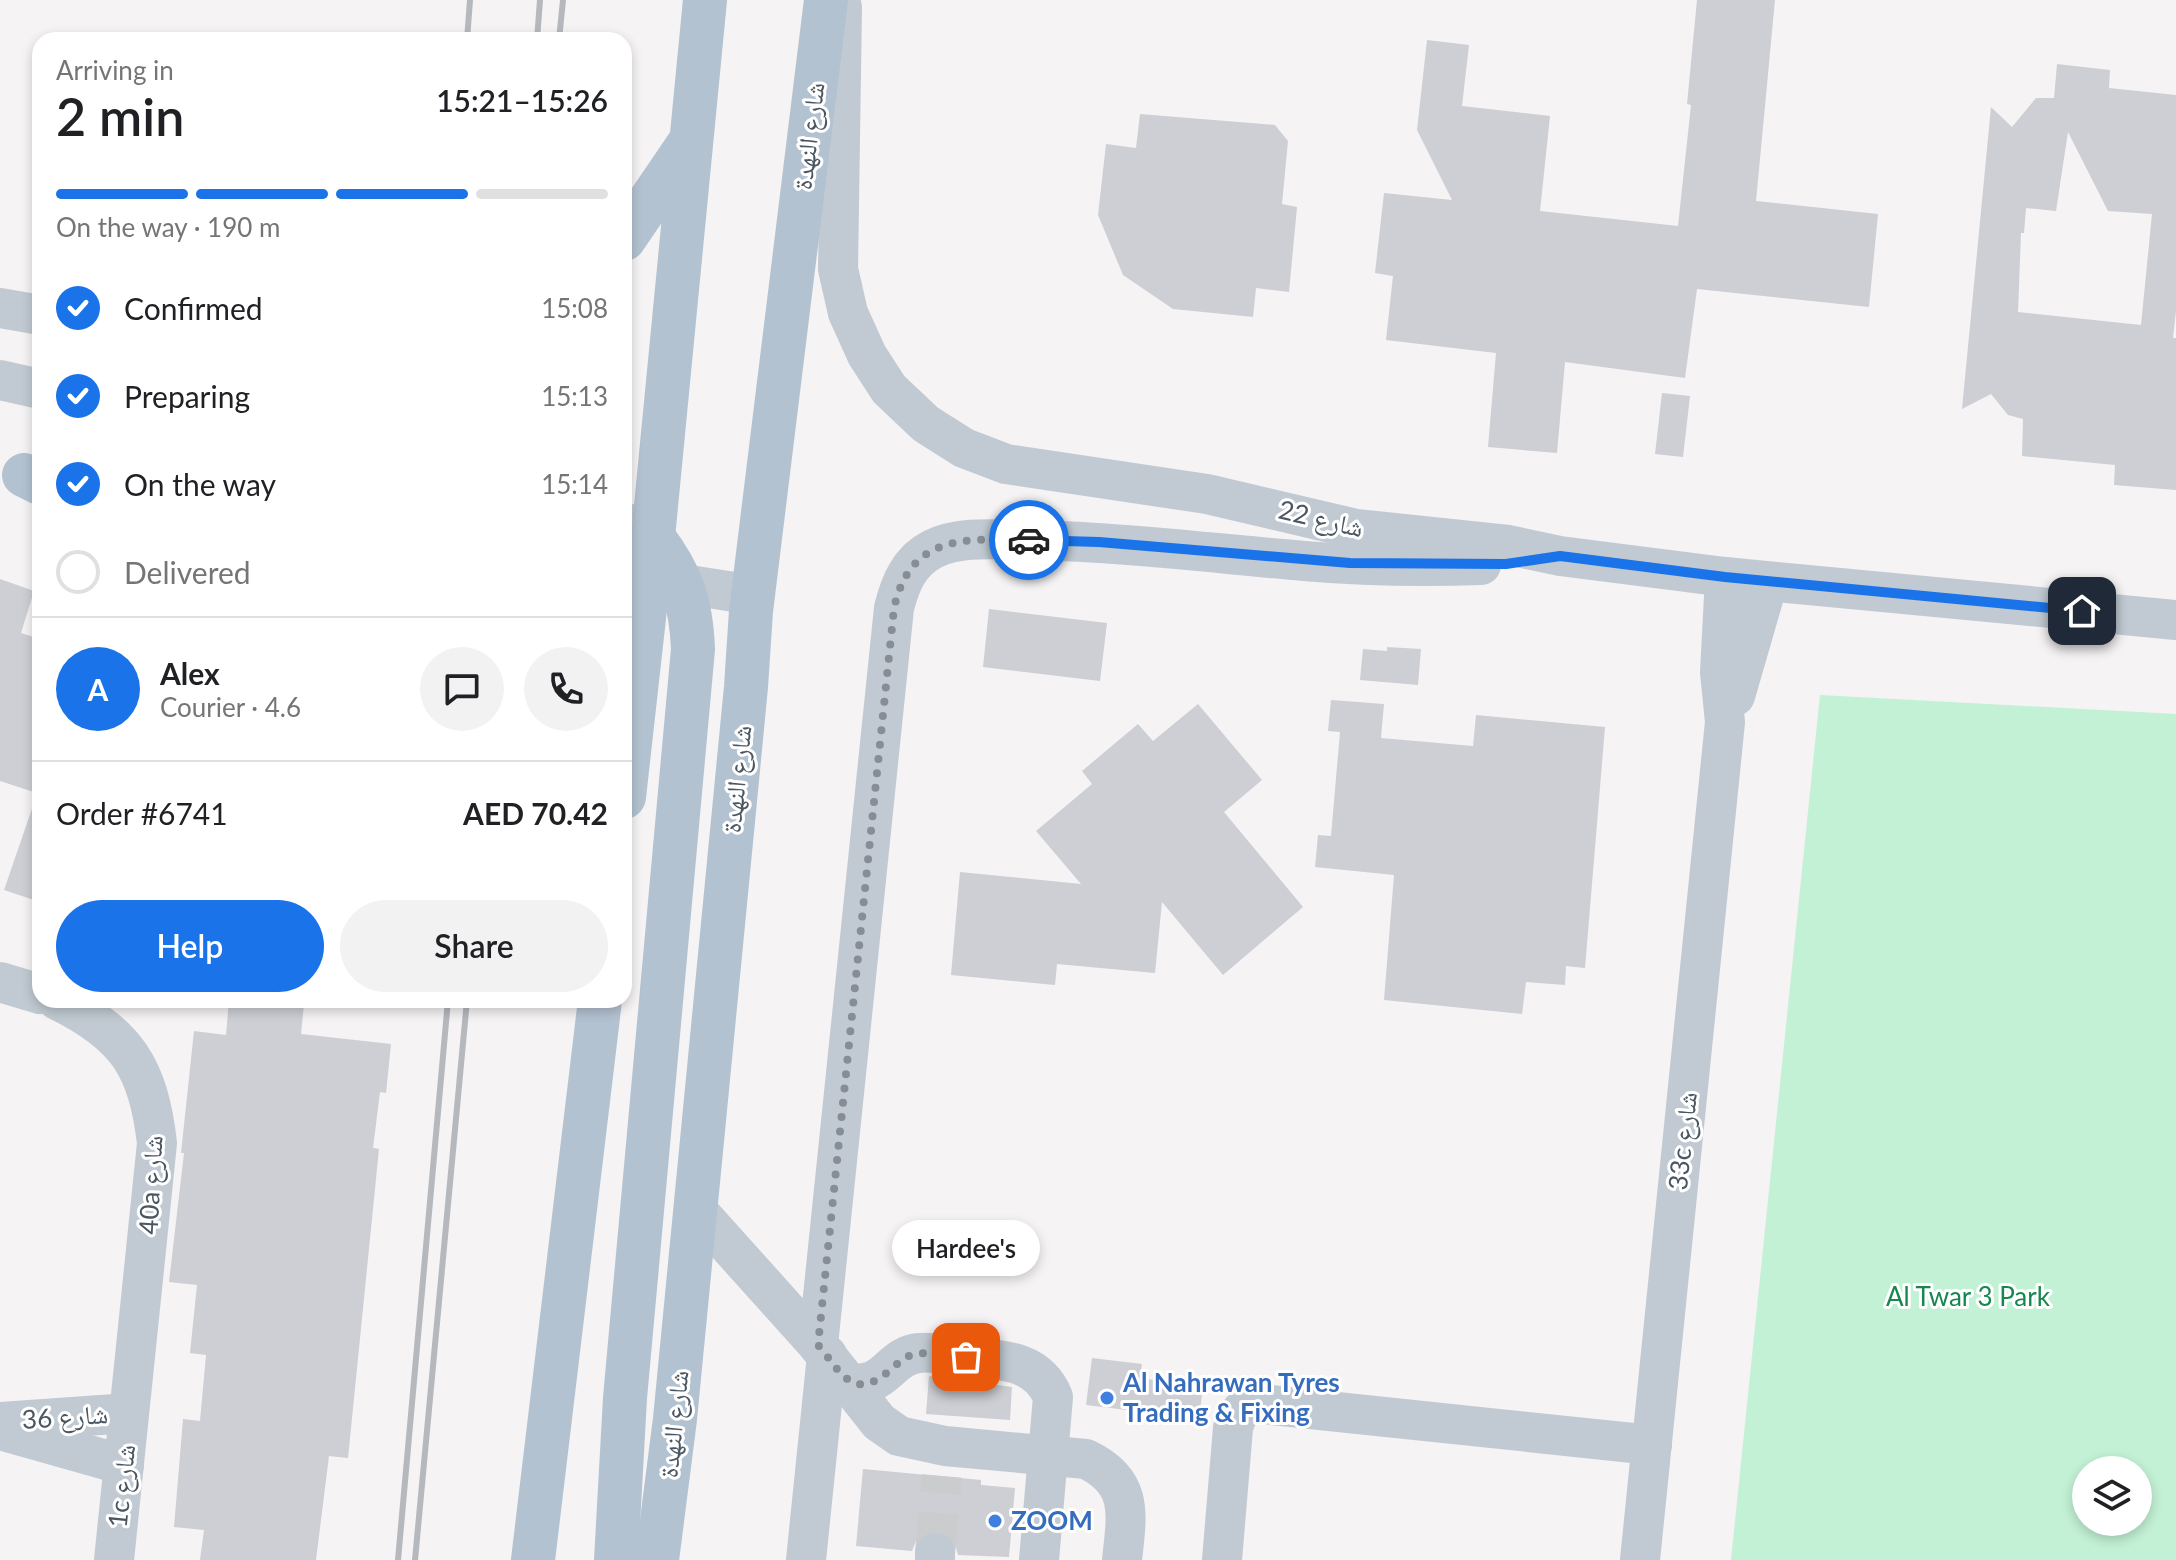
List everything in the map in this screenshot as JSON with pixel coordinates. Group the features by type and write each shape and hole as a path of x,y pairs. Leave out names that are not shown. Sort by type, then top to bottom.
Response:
{"main road":[{"path":"632,710 705,0"},
{"name":"شارع النهدة","path":"657,1560 673,1433 754,595 826,0"},
{"path":"632,227 692,139"},
{"path":"616,1560 625,1398 691,680 691,616 646,559"},
{"path":"533,1560 599,1008"}],"street":[{"name":"شارع 22","path":"842,0 838,269 848,313 867,355 889,389 926,424 964,448 1006,464 1207,494 1356,529 1508,545 1560,556 1768,582 2176,620"},
{"path":"0,308 32,314"},
{"path":"0,380 32,387"},
{"path":"806,1560 830,1361 894,608 901,582 916,561 934,548 962,541 994,539 1099,542 1350,563 1506,564 1560,556"},
{"path":"646,559 754,595"},
{"name":"33c شارع","path":"1640,1560 1725,722 1720,672 1725,577"},
{"name":"33c شارع","path":"1725,722 1768,582"},
{"path":"0,982 32,992"},
{"name":"40a شارع","path":"74,1008 90,1016 119,1040 141,1071 153,1106 157,1143 155,1180 129,1413"},
{"path":"695,1208 830,1361 879,1422 899,1436 944,1461 1047,1455 1086,1459 1102,1467 1115,1479 1124,1495 1127,1513 1122,1560"},
{"path":"830,1361 861,1385 876,1380 903,1358 918,1353 1014,1362 1033,1369 1047,1383 1053,1397 1039,1560"},
{"path":"1222,1560 1233,1428 1243,1408 1253,1403 1652,1445"},
{"name":"شارع 36","path":"0,1422 129,1413"},
{"name":"1c شارع","path":"114,1560 129,1413"},
{"name":"شارع 36","path":"0,1430 124,1465"}],"green space":[{"name":"Al Twar 3 Park","path":"1820,695 2176,714 2176,1560 1731,1560"}],"building":[{"path":"1697,0 1775,0 1756,201 1878,214 1869,307 1697,289 1685,378 1565,362 1557,453 1488,447 1496,353 1386,340 1393,276 1375,273 1384,193 1452,200 1417,130 1427,40 1469,45 1462,106 1550,116 1540,211 1678,226 1691,105 1687,104"},
{"path":"2057,64 2110,70 2109,88 2176,95 2176,311 2173,338 2176,338 2176,490 2114,485 2115,465 2022,456 2023,419 2008,415 1991,394 1962,409 1991,107 2012,127 2036,98 2054,98","holes":["2068,132 2108,211 2152,214 2141,325 2018,312 2021,233 2024,233 2026,208 2056,211"]},
{"path":"1140,114 1275,125 1288,141 1282,204 1297,207 1289,292 1256,288 1253,317 1173,309 1123,275 1098,215 1106,144 1136,148"},
{"path":"1662,393 1690,396 1683,457 1655,454"},
{"path":"0,579 32,590 21,633 32,636 32,791 0,781"},
{"path":"989,609 1107,623 1100,681 983,667"},
{"path":"1387,647 1421,649 1418,685 1360,680 1363,649 1387,651"},
{"path":"1331,700 1384,704 1381,738 1473,746 1476,715 1605,727 1585,968 1566,966 1565,985 1526,982 1522,1014 1384,1000 1394,875 1315,867 1318,835 1331,836 1340,732 1328,731"},
{"path":"1198,704 1262,780 1224,812 1303,907 1223,975 1162,902 1155,973 1057,964 1055,985 951,975 960,872 1081,884 1036,831 1092,784 1082,771 1138,724 1153,741"},
{"path":"32,809 32,899 4,890"},
{"path":"228,1008 304,1008 301,1034 391,1044 386,1093 380,1092 373,1148 379,1149 348,1458 329,1456 316,1560 200,1560 204,1530 174,1527 183,1419 200,1421 206,1355 190,1353 197,1285 169,1282 184,1153 181,1153 194,1031 226,1035"},
{"path":"1092,1358 1142,1364 1140,1378 1203,1386 1199,1419 1086,1405"},
{"path":"929,1376 1012,1387 1010,1420 926,1414"},
{"path":"863,1469 981,1480 981,1485 1015,1488 1009,1557 958,1555 954,1541 946,1533 936,1530 923,1534 912,1551 856,1546"}],"tunnel":[{"path":"935,1553 942,1476"}],"railway":[{"path":"468,32 470,0"},
{"path":"538,32 540,0"},
{"path":"560,32 563,0"},
{"path":"398,1560 447,1008"},
{"path":"415,1560 466,1008"}],"way so far":[{"path":"966,1357 918,1353 903,1358 876,1380 861,1385 847,1382 818,1345 898,591 916,561 934,548 962,541 1029,540"}],"place":[{"name":"Hardee's","path":"966,1357"},
{"name":"Al Nahrawan Tyres Trading & Fixing","path":"1107,1398"},
{"name":"ZOOM","path":"995,1521"}],"route":[{"path":"1029,540 1099,542 1350,563 1506,564 1560,556 1725,577 2082,611"}]}
